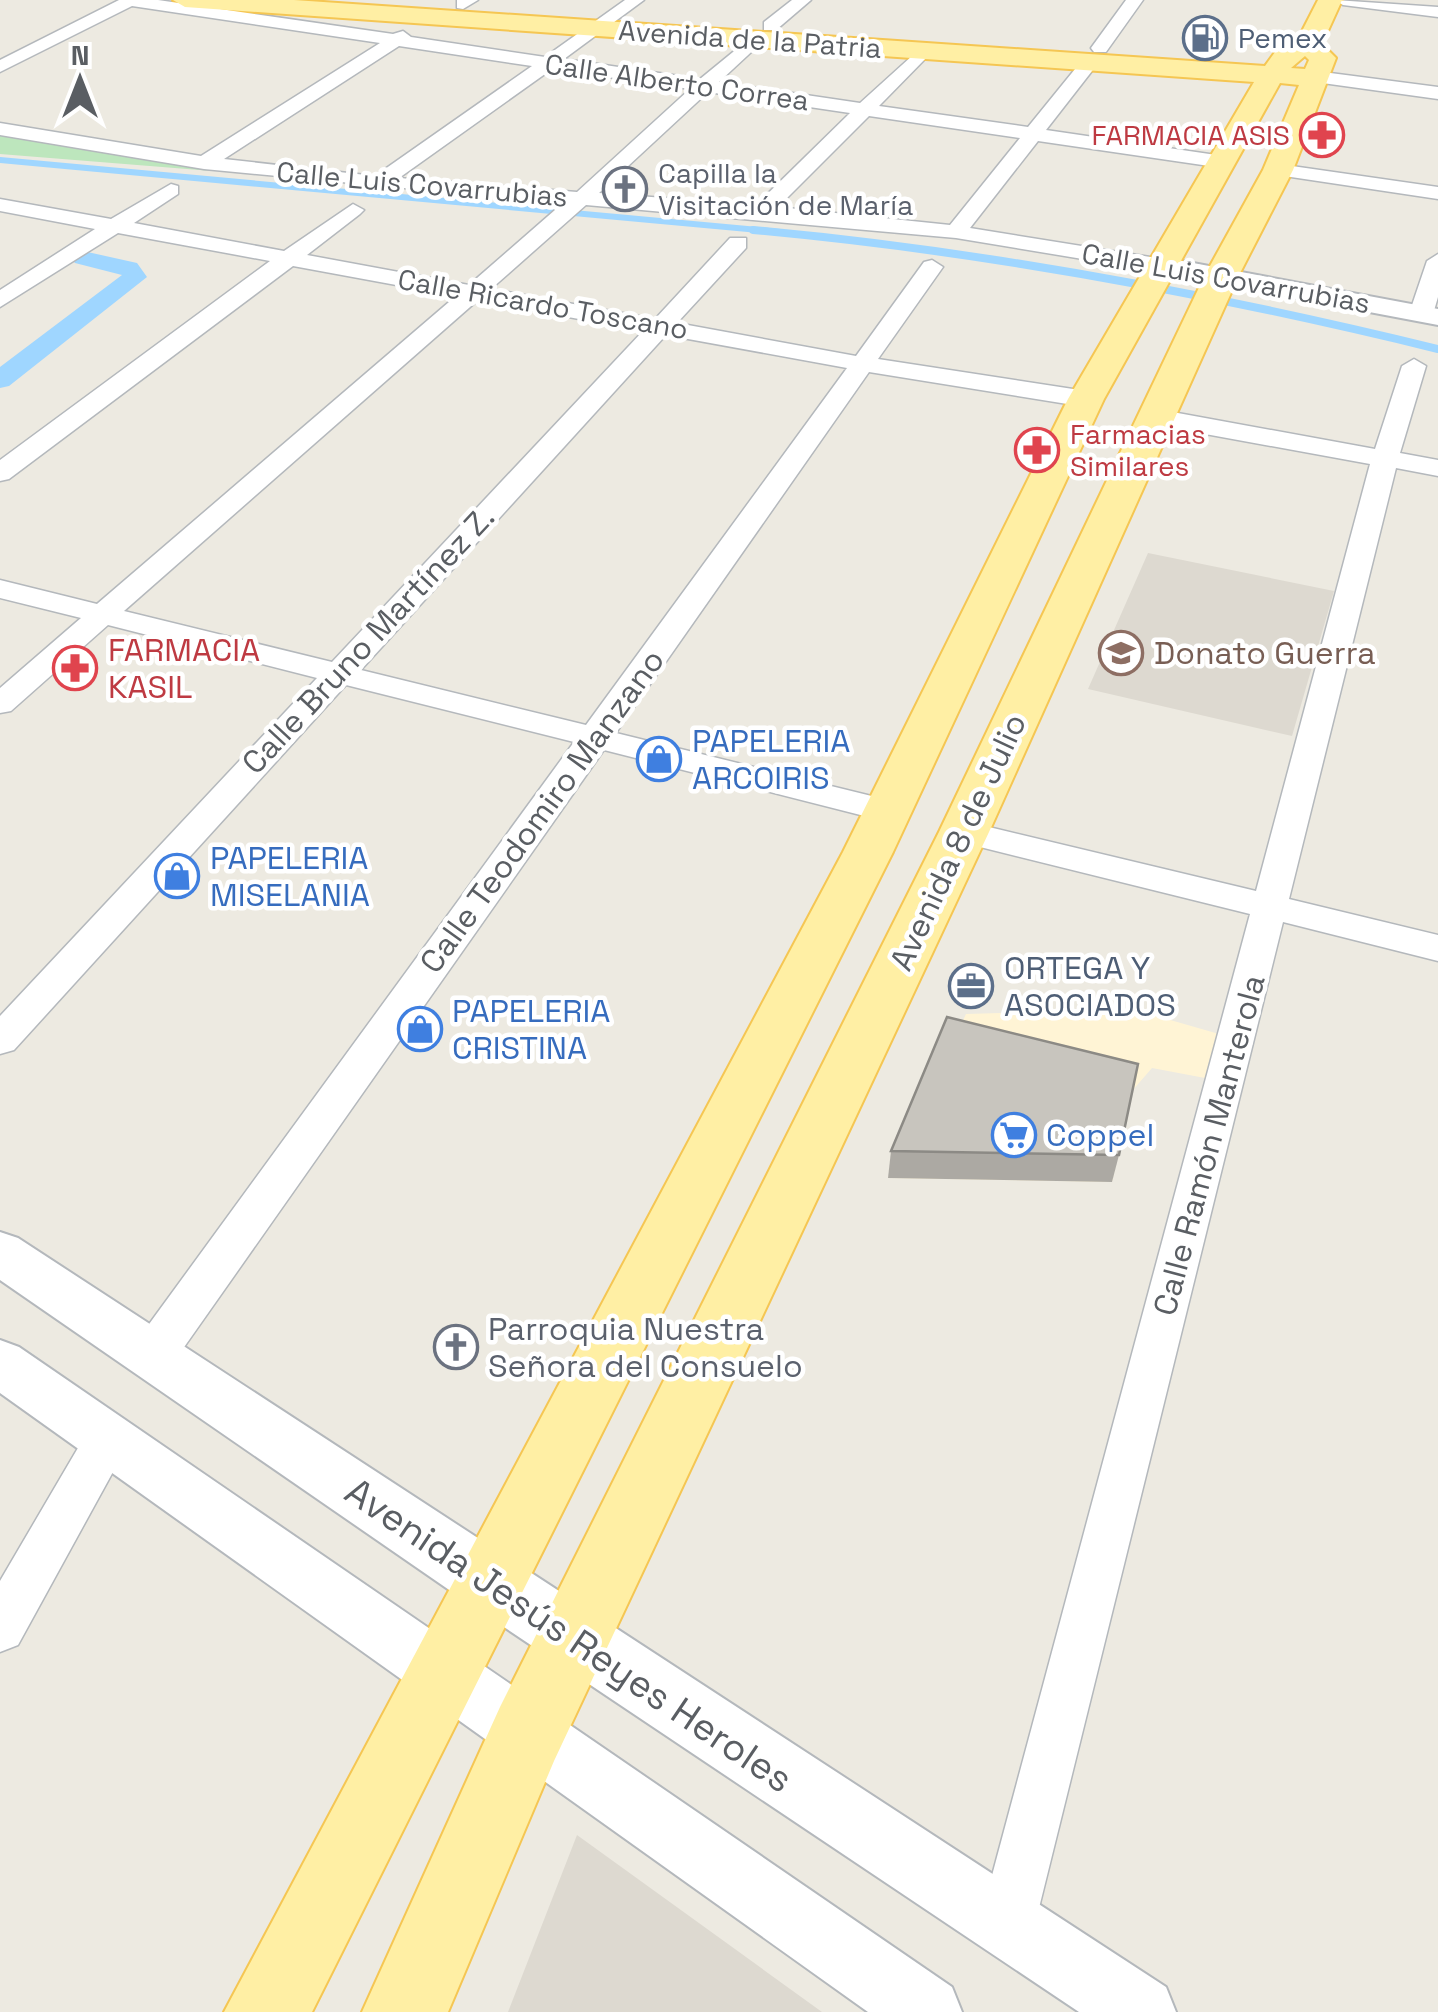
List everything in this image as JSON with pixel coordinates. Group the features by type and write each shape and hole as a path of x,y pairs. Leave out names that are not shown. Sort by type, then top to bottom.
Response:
{"main road":[{"name":"Avenida de la Patria","path":"186,0 435,17 616,14"},
{"name":"Avenida de la Patria","path":"398,0 616,14 923,51 1095,55"},
{"name":"Avenida 8 de Julio","path":"404,2012 528,1734 964,832 1215,292 1278,170 1300,65 1330,0"},
{"name":"Avenida de la Patria","path":"763,32 1300,65"},
{"name":"Avenida 8 de Julio","path":"267,2012 492,1585 888,811 1086,399 1224,162 1300,65"}],"street":[{"path":"0,67 131,0"},
{"name":"Calle Alberto Correa","path":"131,0 393,42 1224,162"},
{"path":"0,704 550,222 580,200 803,0"},
{"path":"956,232 1038,135 1136,0"},
{"path":"1343,0 1438,12"},
{"path":"273,24 300,8"},
{"path":"379,183 616,14"},
{"path":"204,163 435,17"},
{"path":"761,212 923,51"},
{"path":"1300,65 1438,94"},
{"name":"Calle Luis Covarrubias","path":"0,129 204,163 379,183 761,212 956,232 1215,292 1430,316"},
{"path":"1278,170 1438,193"},
{"path":"0,300 171,190"},
{"name":"Calle Ricardo Toscano","path":"0,205 862,364 1086,399"},
{"path":"0,473 353,210"},
{"name":"Calle Bruno Martínez Z.","path":"0,1040 738,242"},
{"path":"1430,316 1438,262"},
{"name":"Calle Teodomiro Manzano","path":"152,1356 932,267"},
{"name":"Calle Ramón Manterola","path":"1007,1924 1384,458 1414,366"},
{"path":"1156,418 1438,468"},
{"path":"0,589 888,811"},
{"path":"964,832 1438,948"},
{"name":"Avenida Jesús Reyes Heroles","path":"0,1254 492,1585 1141,2012"},
{"path":"0,1364 926,2012"},
{"path":"0,1628 108,1439"}],"shaded area":[{"path":"1148,553 1334,591 1292,736 1088,689"},
{"name":"Coppel","path":"1132,1009 1219,1034 1205,1078 1152,1068 1132,1091 1112,1182 888,1178 966,1014"},
{"path":"577,1835 822,2012 508,2012"}],"green space":[{"path":"0,135 212,171 0,154"}],"building":[{"name":"Coppel","path":"947,1017 1138,1064 1119,1155 891,1151"}],"waterway":[{"path":"0,160 780,232"},
{"path":"753,230 1012,262 1269,310 1438,349"},
{"path":"0,380 135,277 129,268 83,258"}],"place":[{"name":"Pemex","path":"1205,38"},
{"name":"FARMACIA ASIS","path":"1322,135"},
{"name":"Capilla la Visitación de María","path":"625,189"},
{"name":"Farmacias Similares","path":"1037,450"},
{"name":"Donato Guerra","path":"1121,653"},
{"name":"FARMACIA KASIL","path":"75,668"},
{"name":"PAPELERIA ARCOIRIS","path":"659,759"},
{"name":"PAPELERIA MISELANIA","path":"177,876"},
{"name":"ORTEGA Y ASOCIADOS","path":"971,986"},
{"name":"PAPELERIA CRISTINA","path":"420,1029"},
{"name":"Coppel","path":"1014,1135"},
{"name":"Parroquia Nuestra Señora del Consuelo","path":"456,1347"}]}
